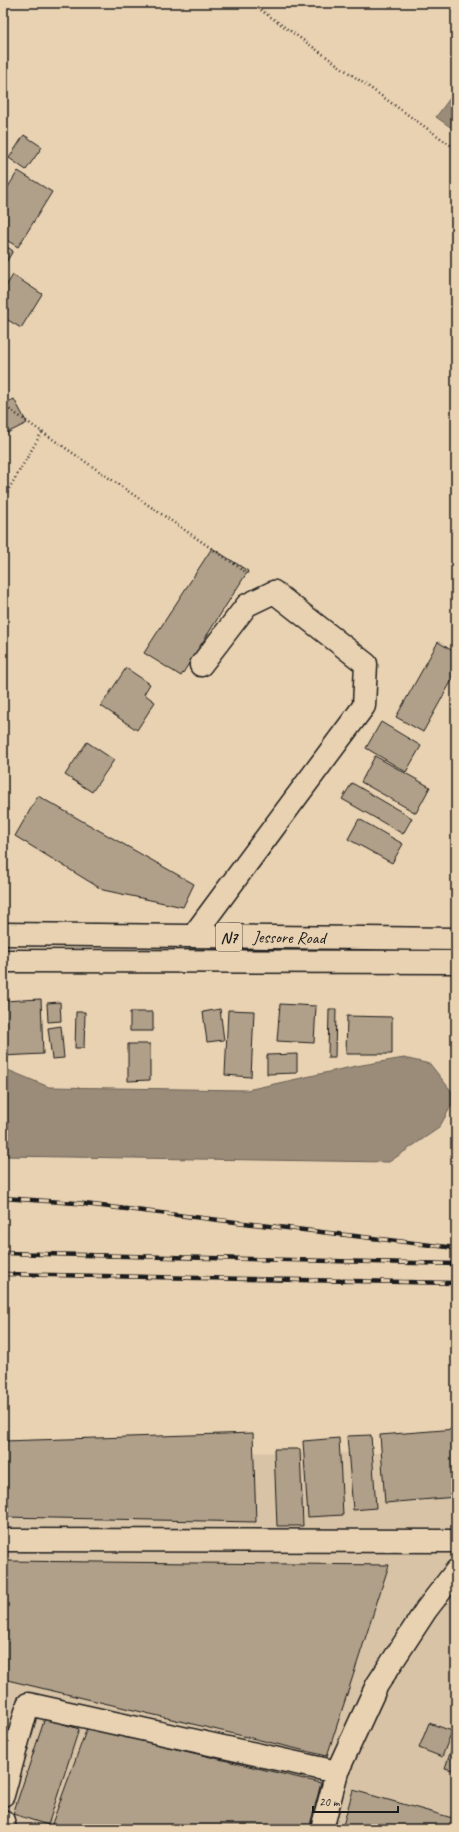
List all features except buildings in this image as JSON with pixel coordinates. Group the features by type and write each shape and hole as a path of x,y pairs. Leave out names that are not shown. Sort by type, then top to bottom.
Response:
{"main road":[{"path":"193,936 364,706 366,664 274,592 247,605 201,665"},
{"name":"Jessore Road","path":"3,934 456,939"},
{"name":"Jessore Road","path":"3,961 456,962"},
{"path":"3,1540 456,1541"},
{"path":"322,1829 337,1772 377,1685 426,1610 456,1571"},
{"path":"3,1796 28,1704 337,1772"},
{"path":"3,1821 5,1829"}],"path":[{"path":"251,3 456,149"},
{"path":"3,405 274,592"},
{"path":"3,499 42,432"}],"shaded area":[{"path":"456,90 456,131 436,117"},
{"path":"404,1058 430,1064 456,1097 439,1128 389,1162 3,1156 3,1068 49,1087 247,1090 356,1066"},
{"path":"3,1452 456,1453 456,1829 3,1829"}],"railway":[{"path":"3,1198 76,1203 456,1248"},
{"path":"3,1253 456,1264"},
{"path":"3,1274 456,1283"}]}
